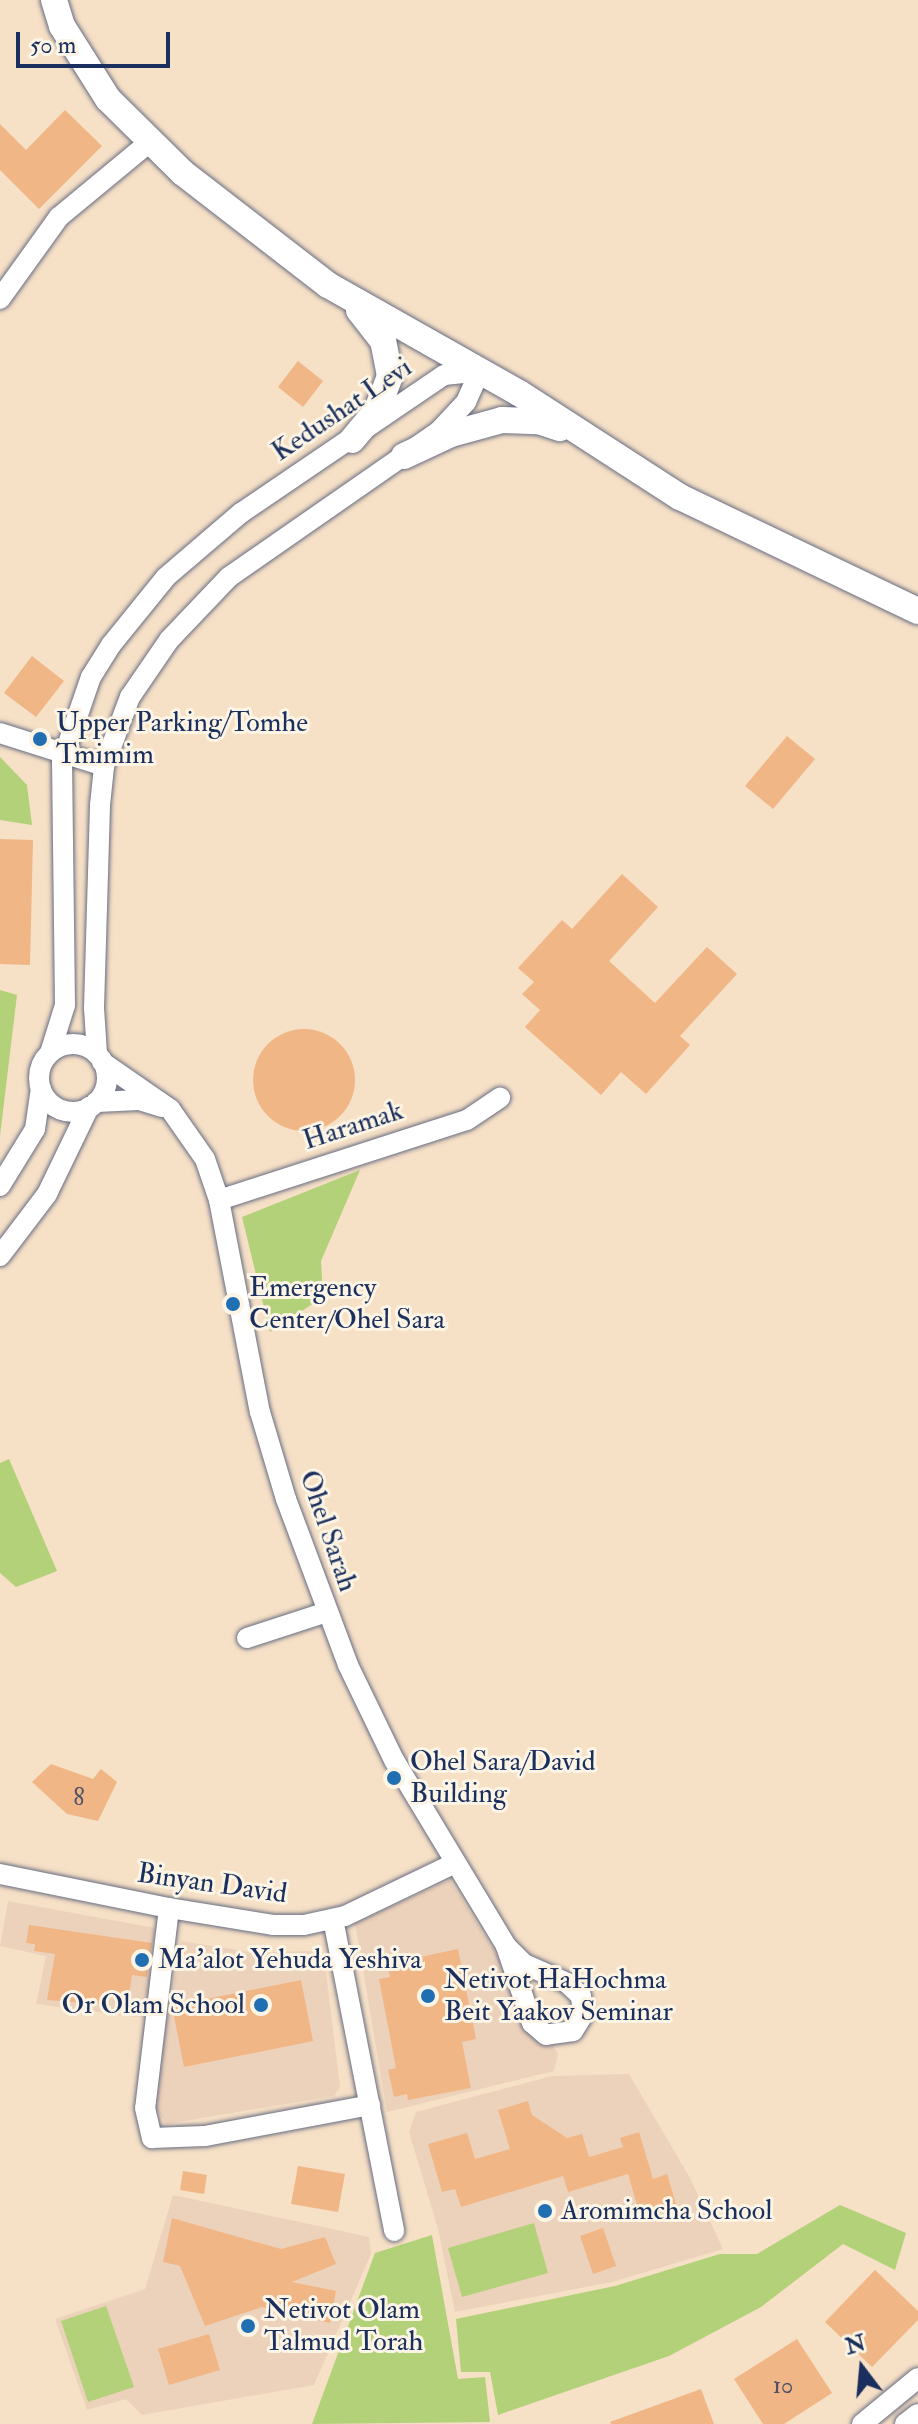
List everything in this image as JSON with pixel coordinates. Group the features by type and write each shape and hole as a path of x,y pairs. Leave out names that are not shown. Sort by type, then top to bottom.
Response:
{"main road":[{"path":"54,0 62,26 108,99 183,173 342,293 480,371 680,497 918,611"},
{"path":"342,293 383,341 390,376 377,410 352,440"},
{"path":"404,456 451,434 502,420 538,421 585,436"}],"street":[{"path":"0,299 59,217 151,141"},
{"path":"0,1256 47,1194 107,1079 100,1058 95,961 104,766 130,697 197,607 266,548 439,431 466,402 480,371"},
{"name":"Kedushat Levi","path":"50,1053 65,1005 65,750 91,677 166,577 241,513 444,375 480,371"},
{"path":"0,733 65,750 104,766"},
{"path":"0,1186 35,1129 41,1088 39,1073 50,1053 74,1044 100,1058"},
{"name":"Ohel Sarah","path":"100,1058 170,1109 195,1139 219,1200 260,1412 327,1612 394,1760 453,1864 506,1946 524,1964 575,1988 584,2005 573,2031 555,2036 532,2023 506,1946"},
{"path":"41,1088 50,1102 64,1111 93,1104 139,1100 170,1109"},
{"name":"Haramak","path":"219,1200 467,1120 500,1098"},
{"path":"247,1638 327,1612"},
{"name":"Binyan David","path":"0,1874 273,1925 333,1919 453,1864"},
{"path":"169,1908 145,2108 152,2138 205,2136 370,2105"},
{"path":"333,1919 394,2231"},
{"path":"862,2424 918,2378"},
{"path":"905,2424 918,2414"}],"shaded area":[{"path":"450,1880 558,2054 554,2071 387,2112 355,1923"},
{"path":"8,1901 155,1928 145,2018 36,2004 46,1956 0,1946"},
{"path":"181,1941 256,1953 311,1951 325,1964 340,2087 334,2096 166,2124 153,2103"},
{"path":"629,2074 690,2178 723,2249 612,2282 455,2312 438,2229 409,2132 416,2112 552,2076"},
{"path":"173,2195 369,2237 371,2254 314,2385 142,2415 126,2399 87,2410 55,2319 145,2289"}],"green space":[{"path":"0,757 27,785 32,825 0,820"},
{"path":"0,990 17,995 0,1136"},
{"path":"360,1170 321,1261 323,1297 270,1332 242,1217"},
{"path":"9,1459 57,1571 16,1587 0,1573 0,1463"},
{"path":"840,2205 906,2233 895,2270 843,2244 761,2307 669,2356 498,2415 490,2372 461,2372 456,2319 615,2286 720,2254 757,2254"},
{"path":"534,2223 548,2273 462,2297 448,2248"},
{"path":"432,2235 458,2379 485,2377 490,2422 312,2424 375,2253"},
{"path":"106,2306 134,2387 88,2402 61,2321"}],"building":[{"path":"65,110 102,146 39,209 0,170 0,124 26,150"},
{"path":"298,361 323,381 303,407 278,387"},
{"path":"32,656 64,681 36,717 4,693"},
{"path":"787,736 815,759 773,809 745,786"},
{"path":"0,839 33,840 30,965 0,964"},
{"path":"622,874 658,907 609,961 655,1003 707,947 737,974 680,1036 690,1045 646,1094 621,1072 601,1095 525,1027 540,1010 522,994 534,982 518,968 562,920 572,929"},
{"path":"304,1029 323,1033 340,1044 351,1061 355,1080 351,1099 340,1116 323,1127 304,1131 285,1127 268,1116 257,1099 253,1080 257,1061 268,1044 285,1033"},
{"path":"51,1764 93,1779 101,1769 117,1782 98,1821 67,1814 32,1782"},
{"path":"29,1925 152,1943 147,1977 132,1975 129,1996 102,1993 100,2004 47,2000 55,1954 34,1951 35,1944 26,1943"},
{"path":"458,1949 476,2039 462,2042 471,2088 408,2100 407,2094 394,2097 388,2070 396,2068 379,1979 390,1977 387,1964"},
{"path":"301,1980 313,2041 184,2067 172,2006"},
{"path":"528,2101 532,2115 567,2138 582,2134 589,2157 623,2147 620,2138 639,2132 653,2179 667,2174 676,2204 640,2215 628,2174 568,2192 563,2176 461,2207 455,2189 442,2192 428,2144 467,2133 475,2159 510,2149 498,2110"},
{"path":"298,2166 345,2174 338,2212 291,2204"},
{"path":"183,2171 207,2175 204,2194 180,2190"},
{"path":"172,2218 281,2249 325,2237 336,2264 292,2282 336,2291 330,2323 262,2307 205,2326 180,2266 163,2262"},
{"path":"603,2228 616,2266 593,2274 580,2236"},
{"path":"875,2270 918,2311 918,2320 872,2367 825,2322"},
{"path":"209,2334 220,2370 169,2385 158,2349"},
{"path":"797,2339 832,2393 784,2424 763,2424 734,2379"},
{"path":"701,2389 714,2424 610,2422"}],"place":[{"name":"Upper Parking/Tomhe Tmimim","path":"40,739"},
{"name":"Emergency Center/Ohel Sara","path":"233,1304"},
{"name":"Ohel Sara/David Building","path":"394,1778"},
{"name":"Ma'alot Yehuda Yeshiva","path":"142,1960"},
{"name":"Netivot HaHochma Beit Yaakov Seminar","path":"428,1996"},
{"name":"Or Olam School","path":"261,2005"},
{"name":"Aromimcha School","path":"545,2211"},
{"name":"Netivot Olam Talmud Torah","path":"248,2326"}]}
